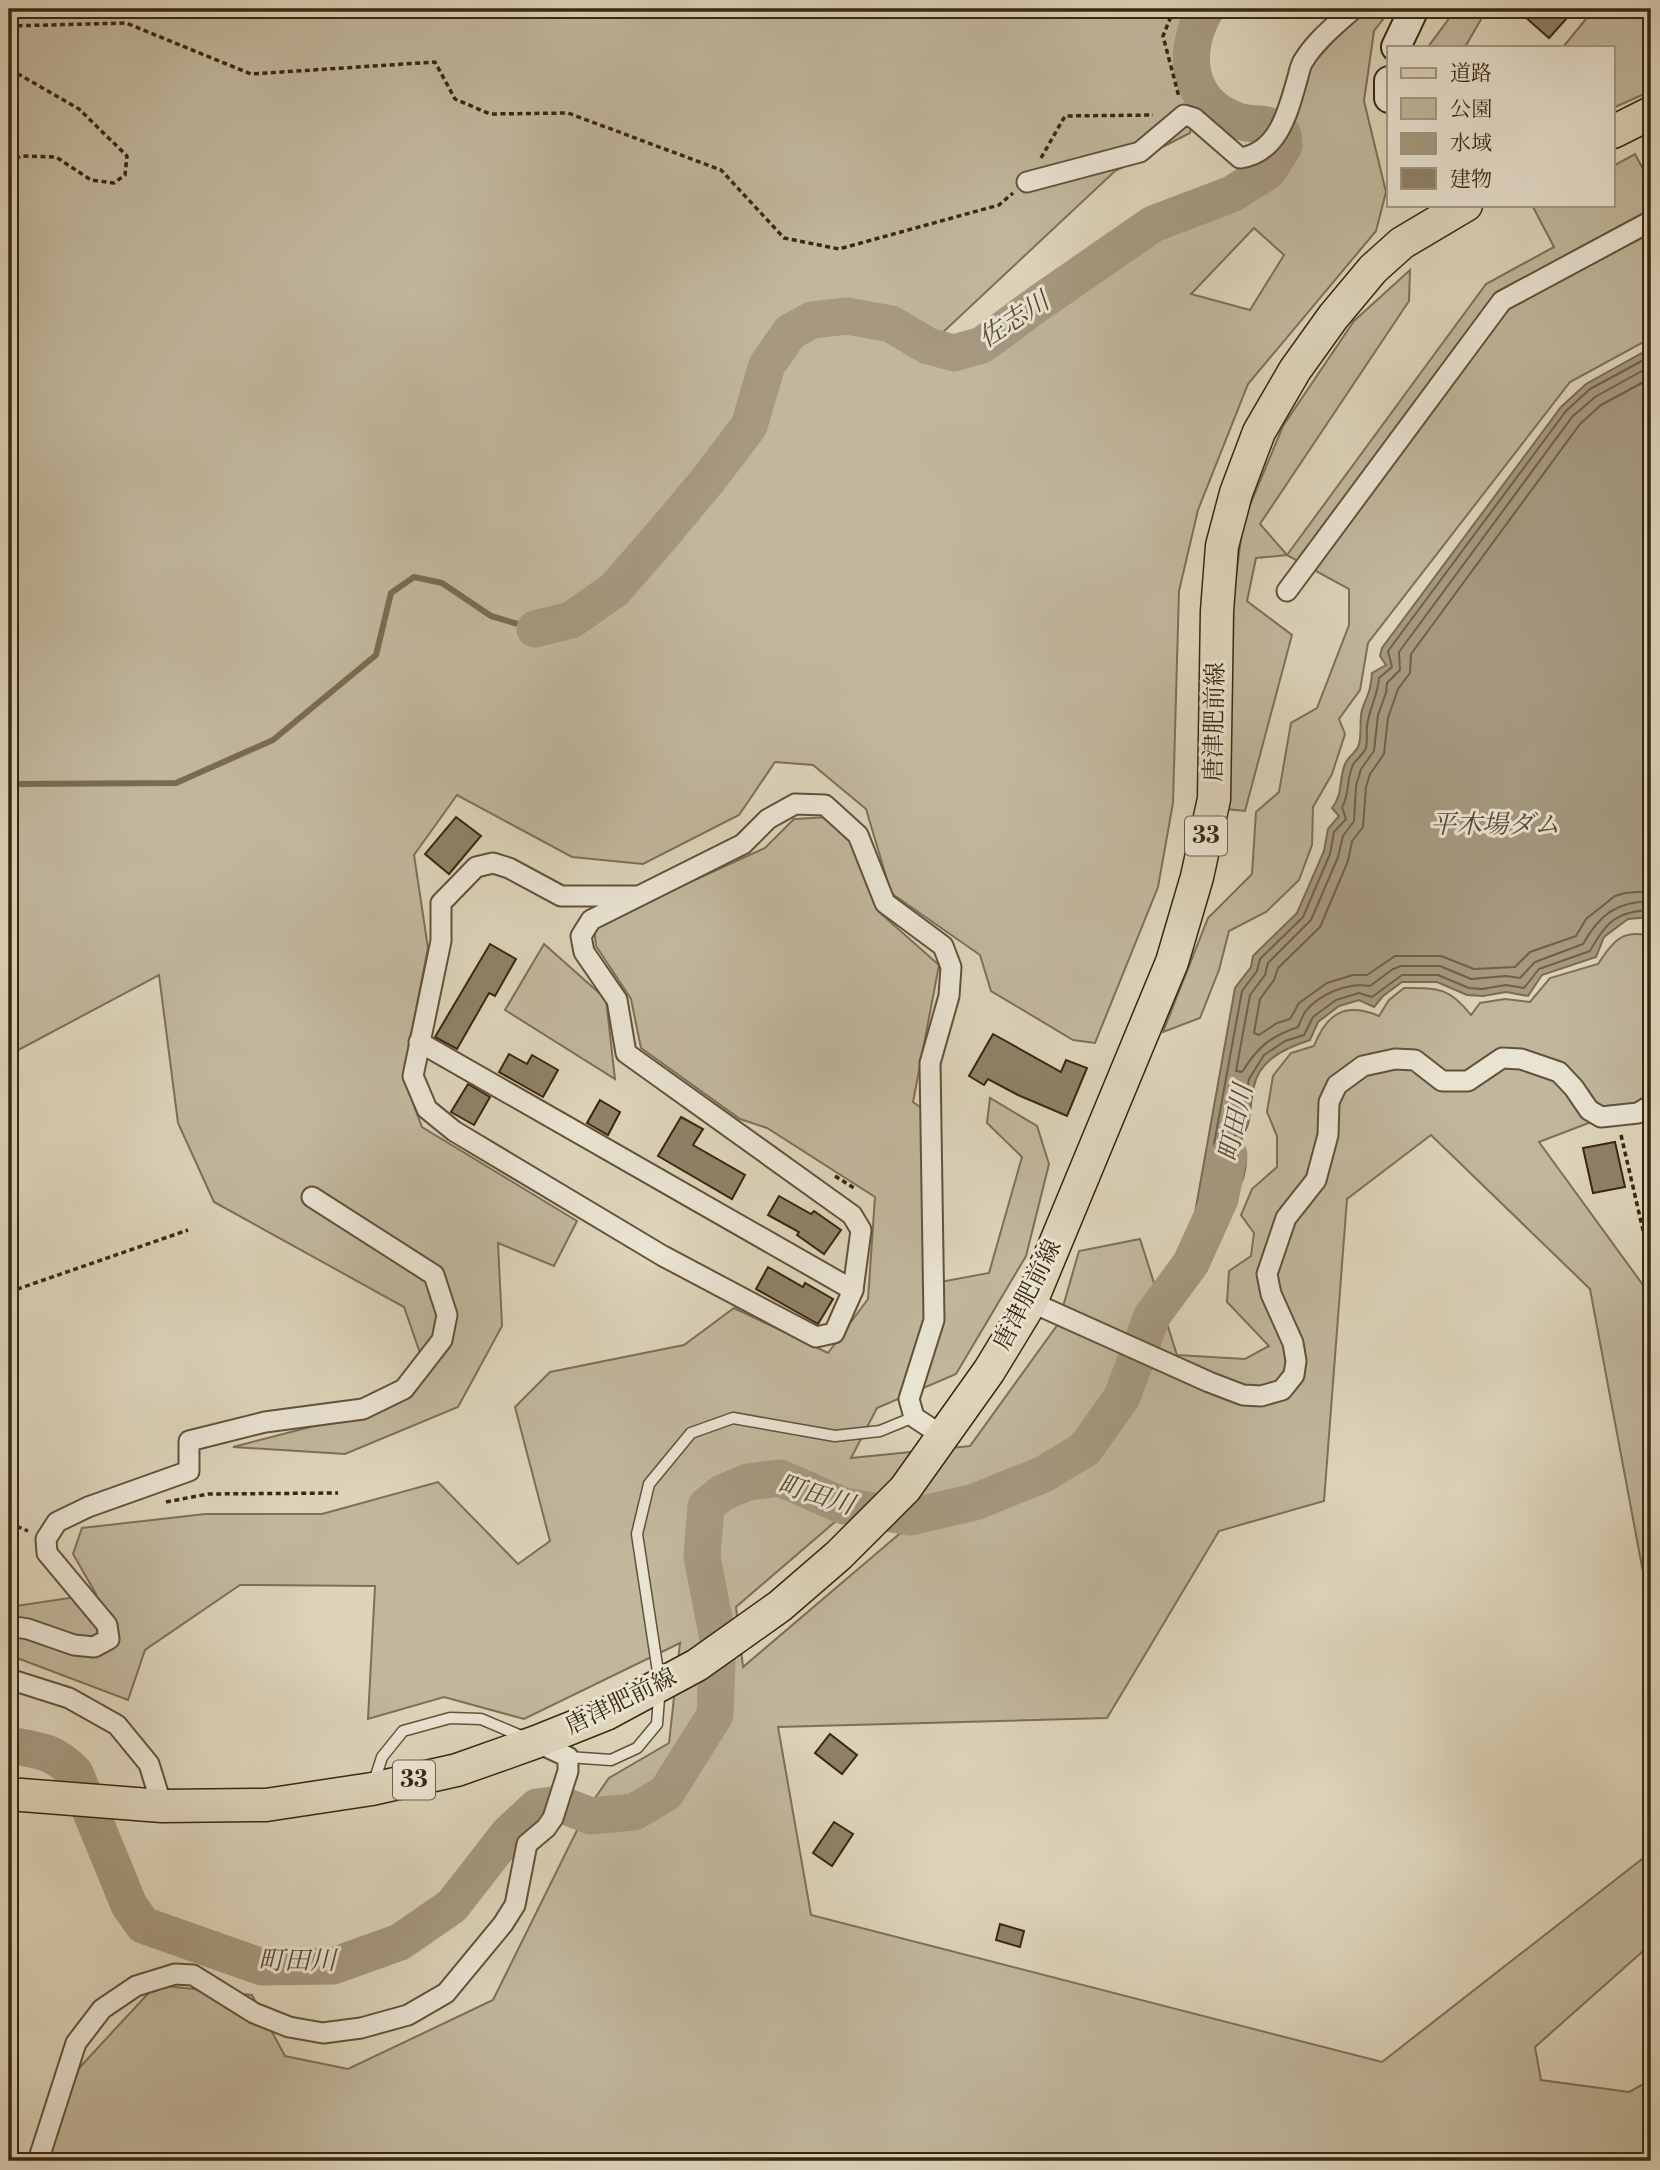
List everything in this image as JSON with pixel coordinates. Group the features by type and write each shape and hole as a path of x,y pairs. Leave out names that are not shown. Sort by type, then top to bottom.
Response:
{"main road":[{"path":"1614,132 1651,113"},
{"name":"唐津肥前線","path":"9,1794 162,1806 266,1805 372,1789 457,1770 606,1714 697,1665 780,1606 839,1555 905,1489 989,1371 1031,1302 1172,962 1197,877 1213,799 1218,598 1222,545 1236,493 1259,432 1295,370 1373,269 1402,243 1428,214 1462,206"}],"street":[{"path":"1027,182 1140,152 1184,115 1194,118 1240,158 1250,157 1270,144 1286,119 1303,61 1320,40 1353,9"},
{"path":"1396,46 1414,9"},
{"path":"1287,590 1502,301 1651,221"},
{"path":"637,896 561,895 501,865 493,863 476,866 441,903 441,941 413,1076 427,1109 454,1131 663,1256 816,1337 834,1334 853,1290 861,1230 852,1215 626,1053 617,1000 584,952 581,936 591,920 743,844 768,819 795,804 825,805 858,835 885,903 943,946 951,967 949,996 930,1063 934,1320 909,1399 914,1417 944,1437"},
{"path":"419,1042 853,1290"},
{"path":"1031,1302 1244,1395 1261,1396 1282,1390 1294,1375 1296,1360 1293,1343 1270,1294 1267,1274 1286,1218 1316,1180 1328,1135 1329,1101 1337,1086 1363,1066 1395,1059 1415,1060 1442,1080 1468,1081 1502,1058 1521,1059 1559,1072 1574,1088 1589,1111 1601,1117 1638,1113 1651,1105"},
{"path":"9,1626 27,1629 74,1645 94,1647 109,1639 107,1625 47,1553 46,1539 57,1522 88,1507 189,1471 189,1441 265,1422 363,1409 404,1390 442,1340 447,1315 434,1275 312,1197"},
{"path":"9,1679 69,1698 117,1725 149,1764 162,1806"},
{"path":"38,2161 76,2043 102,2009 136,1986 175,1974 193,1975 254,2013 289,2027 323,2033 362,2028 408,2015 446,1993 503,1924 515,1905 527,1844 546,1828 553,1818 568,1771 568,1757 536,1742"}],"lane":[{"path":"568,1757 611,1760 637,1748 657,1724 660,1685 637,1534 649,1484 691,1433 733,1418 835,1436 880,1431 914,1417"},
{"path":"372,1789 382,1757 403,1731 450,1718 481,1718 536,1742"}],"path":[{"path":"9,26 127,23 251,74 435,62 456,99 491,114 568,113 722,170 784,238 839,249 999,205 1027,182 1065,116 1184,115 1163,36 1174,9"},
{"path":"9,72 20,75 79,109 127,156 125,175 114,183 91,180 56,157 22,156 9,162"},
{"path":"1616,1116 1645,1239 1651,1249"},
{"path":"9,1292 188,1230"},
{"path":"153,1504 208,1494 338,1493"}],"green space":[{"path":"9,9 1195,9 1181,49 1197,100 1190,133 1115,171 941,334 934,350 955,364 1155,232 1255,193 1287,150 1311,66 1362,9 1391,9 1374,31 1364,101 1386,192 1376,231 1248,384 1198,510 1179,591 1173,803 1158,887 1095,1043 1073,1040 991,991 980,955 891,893 866,809 813,765 775,762 739,815 643,864 572,857 457,795 414,855 428,948 403,1076 422,1127 577,1221 554,1266 498,1243 502,1326 458,1407 345,1454 233,1447 376,1410 420,1353 404,1307 214,1202 178,1123 159,975 9,1055","holes":["1254,228 1284,255 1250,310 1191,294"]},
{"path":"1456,9 1487,9 1466,46 1429,46"},
{"path":"1594,9 1651,9 1651,91 1614,108 1614,46 1564,46"},
{"path":"1635,154 1651,184 1651,338 1570,382 1368,643 1360,690 1339,719 1345,734 1332,774 1313,807 1312,845 1299,880 1266,912 1229,931 1219,970 1200,1018 1163,1032 1208,918 1252,874 1256,812 1279,792 1291,723 1317,708 1349,625 1349,589 1287,555 1486,284 1554,247 1533,207 1614,206 1614,165"},
{"path":"1410,270 1409,301 1260,524 1287,555 1256,558 1247,601 1292,635 1245,811 1226,809 1233,600 1243,522 1283,426 1354,321"},
{"path":"831,817 855,846 879,912 939,965 913,1102 927,1112 924,1285 989,1273 1022,1157 987,1123 990,1098 1037,1126 1049,1164 1026,1256 956,1374 877,1408 851,1458 970,1446 1058,1324 1079,1251 1140,1239 1177,1355 1245,1359 1269,1346 1227,1302 1229,1271 1251,1256 1254,1233 1241,1215 1252,1189 1277,1167 1277,1136 1267,1112 1273,1076 1291,1053 1314,1046 1325,1025 1339,1013 1356,1010 1379,1016 1389,1000 1404,988 1442,991 1456,999 1471,1015 1480,1003 1505,999 1530,1002 1550,978 1598,964 1619,939 1633,934 1651,936 1651,1099 1539,1142 1651,1296 1651,1615 1590,1289 1431,1135 1347,1199 1324,1501 1219,1531 1107,1718 778,1727 811,1915 1382,2062 1651,1852 1651,1944 1535,2047 1541,2080 1629,2092 1651,2080 1651,2161 38,2161 80,2067 156,1985 252,1995 285,2056 348,2069 493,2000 588,1808 609,1778 669,1743 680,1643 524,1719 444,1697 368,1719 375,1586 240,1585 145,1650 128,1700 9,1655 9,1607 96,1594 73,1554 82,1528 205,1514 322,1514 438,1482 518,1564 550,1541 515,1407 550,1372 684,1345 734,1308 828,1353 868,1299 875,1197 767,1128 740,1119 641,1048 631,999 596,946 594,926 765,848 794,819","holes":["836,1521 911,1524 743,1667 736,1607"]},
{"path":"544,944 606,999 615,1079 505,1010"}],"water":[{"name":"平木場ダム","path":"1651,348 1651,917 1628,919 1604,937 1596,957 1542,975 1528,996 1506,992 1483,996 1467,995 1437,982 1402,982 1383,996 1374,1007 1359,1000 1339,1006 1318,1022 1310,1040 1283,1051 1262,1069 1254,1086 1248,1124 1241,1141 1246,1159 1245,1173 1240,1185 1224,1206 1205,1196 1195,1213 1235,988 1251,967 1253,956 1297,913 1324,851 1328,829 1339,816 1332,808 1338,797 1344,768 1359,744 1361,714 1370,689 1372,673 1386,665 1380,656 1382,648 1561,407 1586,384"}],"building":[{"path":"1516,9 1575,9 1549,38"},
{"path":"456,817 481,836 449,874 425,854"},
{"path":"490,944 516,959 495,996 489,993 457,1049 435,1037"},
{"path":"993,1034 1061,1072 1066,1060 1087,1068 1067,1116 988,1079 984,1085 969,1076"},
{"path":"509,1054 527,1064 532,1055 558,1070 543,1097 499,1072"},
{"path":"468,1084 490,1097 474,1125 451,1112"},
{"path":"600,1100 620,1112 608,1135 587,1123"},
{"path":"681,1117 703,1129 693,1145 745,1175 732,1199 658,1156"},
{"path":"1615,1142 1625,1187 1593,1193 1583,1148"},
{"path":"779,1196 811,1214 814,1211 841,1230 824,1254 797,1235 799,1232 768,1215"},
{"path":"768,1267 803,1287 805,1283 833,1299 818,1324 756,1289"},
{"path":"830,1734 857,1755 842,1774 815,1753"},
{"path":"834,1822 853,1834 832,1866 813,1853"},
{"path":"1000,1924 1024,1931 1020,1947 996,1940"}],"waterway":[{"name":"佐志川","path":"535,629 571,620 614,590 662,535 749,426 767,365 790,332 812,320 847,316 891,324 928,346 954,353 982,345 1153,224 1232,194 1268,171 1284,146 1283,135 1270,126 1245,123 1221,113 1198,89 1191,58 1198,25 1206,9"},
{"path":"9,790 16,784 176,783 273,740 376,655 391,593 414,577 442,583 491,616 535,629"},
{"name":"町田川","path":"9,1745 53,1756 75,1773 129,1905 143,1925 262,1967 333,1966 400,1942 452,1906 508,1834 537,1807 560,1804 591,1816 634,1812 666,1793 715,1715 718,1639 702,1557 706,1506 722,1493 748,1482 780,1478 844,1506 910,1517 975,1502 1044,1474 1085,1449 1122,1397 1152,1316 1191,1263 1220,1199 1229,1155"}]}
